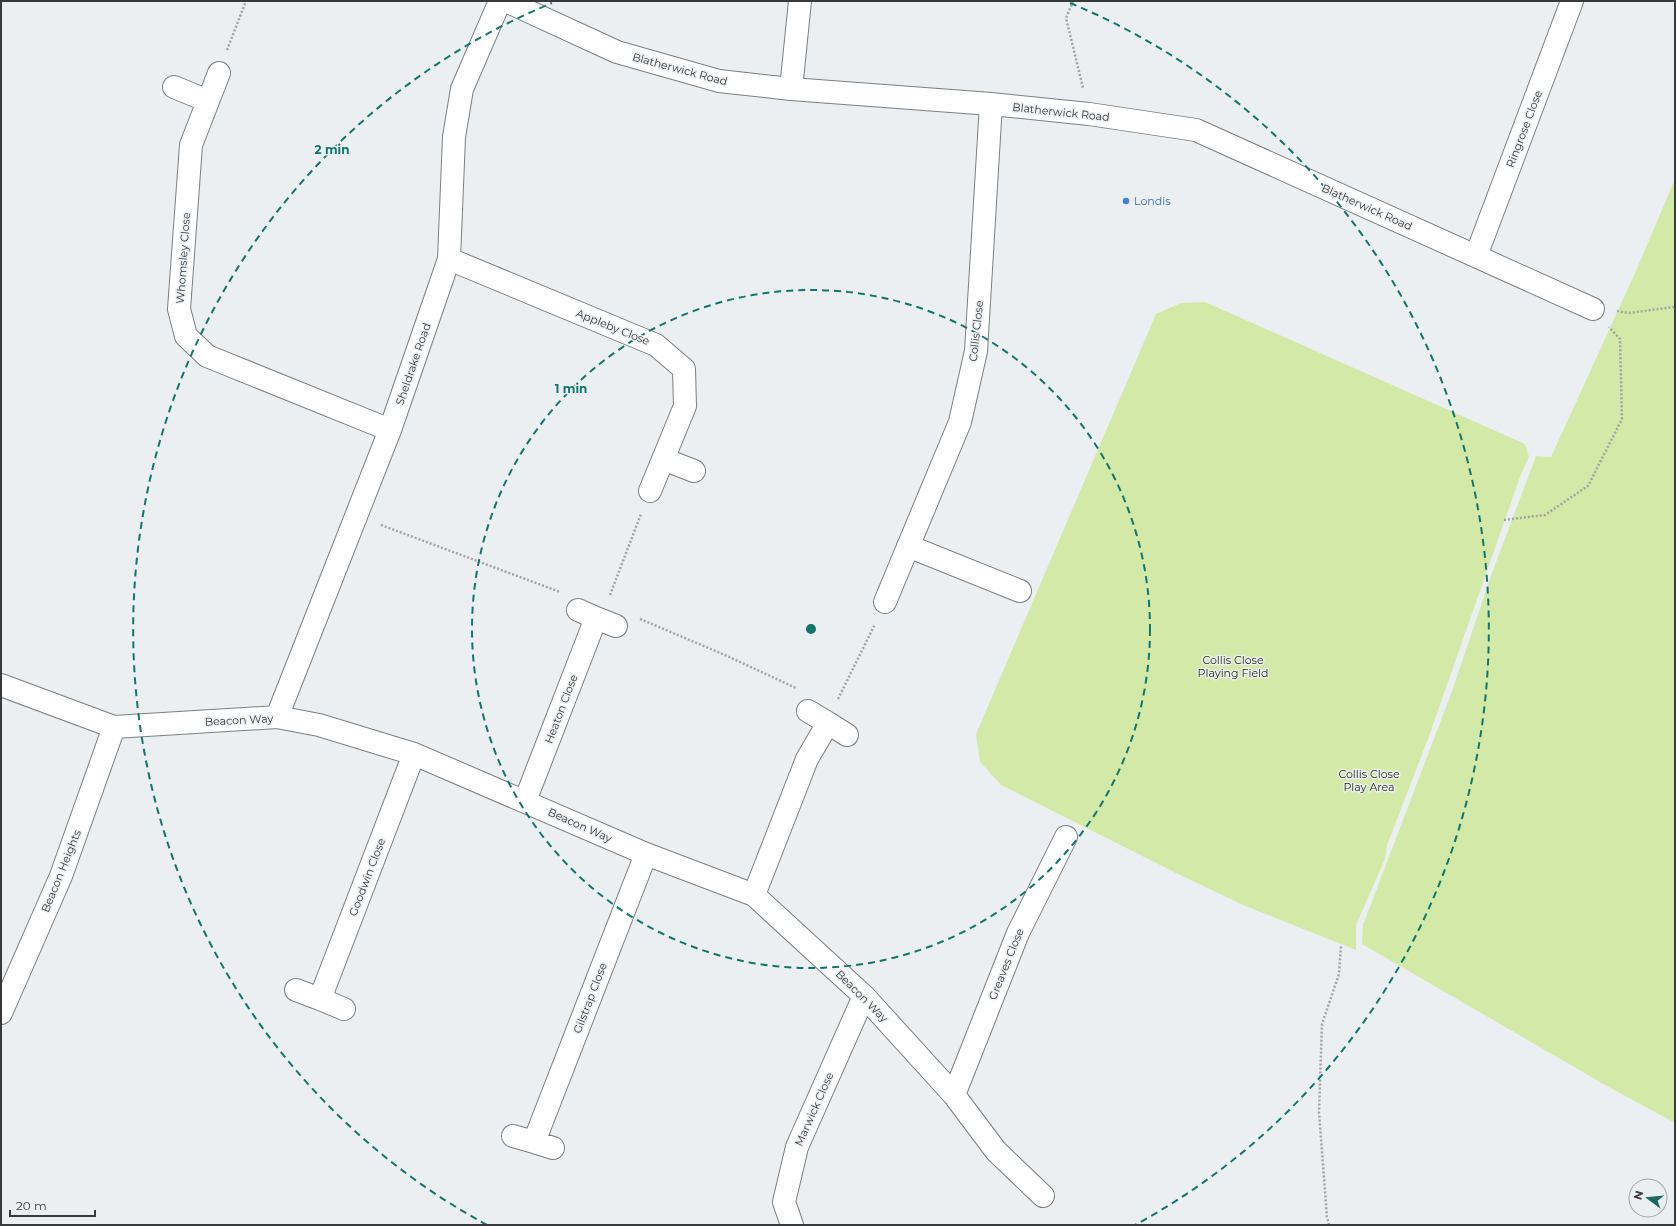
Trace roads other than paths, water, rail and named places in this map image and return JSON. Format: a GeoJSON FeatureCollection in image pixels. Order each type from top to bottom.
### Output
{"type":"FeatureCollection","features":[{"type":"Feature","properties":{"kind":"street","name":"Sheldrake Road"},"geometry":{"type":"LineString","coordinates":[[277,717],[390,430],[449,259],[454,137],[462,89],[500,1]]}},
{"type":"Feature","properties":{"kind":"street","name":"Blatherwick Road"},"geometry":{"type":"LineString","coordinates":[[506,1],[617,52],[719,81],[791,89],[991,104],[1090,114],[1196,130],[1593,309]]}},
{"type":"Feature","properties":{"kind":"street"},"geometry":{"type":"LineString","coordinates":[[791,89],[800,1]]}},
{"type":"Feature","properties":{"kind":"street","name":"Ringrose Close"},"geometry":{"type":"LineString","coordinates":[[1476,256],[1572,1]]}},
{"type":"Feature","properties":{"kind":"street","name":"Whomsley Close"},"geometry":{"type":"LineString","coordinates":[[219,73],[191,145],[179,309],[186,336],[207,356],[390,430]]}},
{"type":"Feature","properties":{"kind":"street"},"geometry":{"type":"LineString","coordinates":[[174,87],[208,101]]}},
{"type":"Feature","properties":{"kind":"street","name":"Collis Close"},"geometry":{"type":"LineString","coordinates":[[885,602],[960,422],[976,351],[991,104]]}},
{"type":"Feature","properties":{"kind":"street","name":"Appleby Close"},"geometry":{"type":"LineString","coordinates":[[449,259],[656,345],[684,369],[685,406],[650,491]]}},
{"type":"Feature","properties":{"kind":"street"},"geometry":{"type":"LineString","coordinates":[[664,458],[694,471]]}},
{"type":"Feature","properties":{"kind":"street"},"geometry":{"type":"LineString","coordinates":[[908,546],[1020,591]]}},
{"type":"Feature","properties":{"kind":"street","name":"Heaton Close"},"geometry":{"type":"LineString","coordinates":[[525,801],[587,614],[625,621]]}},
{"type":"Feature","properties":{"kind":"street","name":"Beacon Way"},"geometry":{"type":"LineString","coordinates":[[1,685],[114,727],[277,717],[319,725],[414,754],[646,854],[754,895],[864,996],[954,1095],[996,1151],[1043,1196]]}},
{"type":"Feature","properties":{"kind":"street"},"geometry":{"type":"LineString","coordinates":[[808,711],[847,735]]}},
{"type":"Feature","properties":{"kind":"street"},"geometry":{"type":"LineString","coordinates":[[754,895],[807,759],[828,723]]}},
{"type":"Feature","properties":{"kind":"street","name":"Beacon Heights"},"geometry":{"type":"LineString","coordinates":[[1,1013],[60,876],[114,727]]}},
{"type":"Feature","properties":{"kind":"street","name":"Goodwin Close"},"geometry":{"type":"LineString","coordinates":[[320,999],[414,754]]}},
{"type":"Feature","properties":{"kind":"street","name":"Greaves Close"},"geometry":{"type":"LineString","coordinates":[[954,1095],[1018,933],[1066,837]]}},
{"type":"Feature","properties":{"kind":"street","name":"Gilstrap Close"},"geometry":{"type":"LineString","coordinates":[[533,1142],[646,854]]}},
{"type":"Feature","properties":{"kind":"street"},"geometry":{"type":"LineString","coordinates":[[296,990],[344,1009]]}},
{"type":"Feature","properties":{"kind":"street","name":"Marwick Close"},"geometry":{"type":"LineString","coordinates":[[792,1225],[784,1202],[797,1147],[864,996]]}},
{"type":"Feature","properties":{"kind":"place","name":"Londis"},"geometry":{"type":"Point","coordinates":[1126,201]}},
{"type":"Feature","properties":{"kind":"park label","name":"Collis Close Playing Field"},"geometry":{"type":"Point","coordinates":[1233,666]}},
{"type":"Feature","properties":{"kind":"park label","name":"Collis Close Play Area"},"geometry":{"type":"Point","coordinates":[1369,780]}}]}
